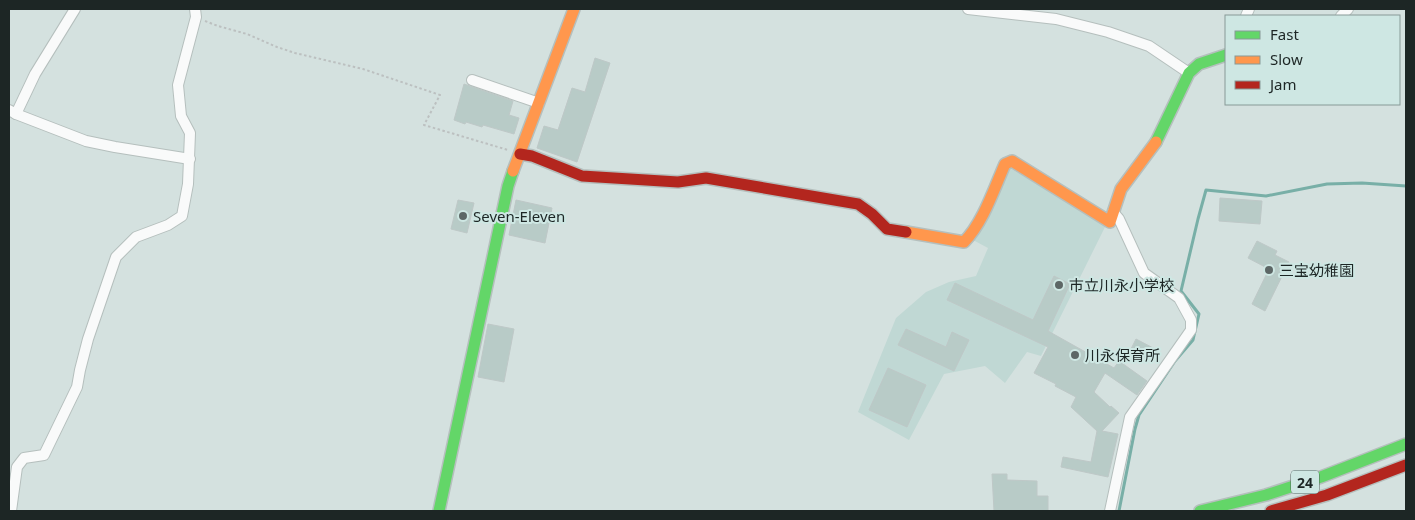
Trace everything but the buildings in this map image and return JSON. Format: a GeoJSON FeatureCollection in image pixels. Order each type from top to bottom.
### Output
{"type":"FeatureCollection","features":[{"type":"Feature","properties":{"kind":"main road"},"geometry":{"type":"LineString","coordinates":[[439,511],[508,186],[574,9]]}},
{"type":"Feature","properties":{"kind":"main road"},"geometry":{"type":"LineString","coordinates":[[520,154],[532,156],[582,176],[678,182],[706,178],[858,204],[872,214],[888,230],[964,242],[969,239],[984,211],[1005,164],[1012,161],[1110,222],[1121,189],[1157,141],[1189,73],[1199,64],[1225,55]]}},
{"type":"Feature","properties":{"kind":"main road","name":"24"},"geometry":{"type":"LineString","coordinates":[[1200,511],[1266,495],[1321,477],[1406,444]]}},
{"type":"Feature","properties":{"kind":"main road","name":"24"},"geometry":{"type":"LineString","coordinates":[[1271,511],[1327,495],[1406,466]]}},
{"type":"Feature","properties":{"kind":"street"},"geometry":{"type":"LineString","coordinates":[[75,9],[12,112],[86,141],[190,159]]}},
{"type":"Feature","properties":{"kind":"street"},"geometry":{"type":"LineString","coordinates":[[968,9],[1056,19],[1108,32],[1149,46],[1189,73]]}},
{"type":"Feature","properties":{"kind":"street"},"geometry":{"type":"LineString","coordinates":[[11,511],[17,467],[24,458],[44,455],[77,387],[88,339],[116,257],[136,237],[168,225],[182,216],[188,184],[190,134],[181,116],[178,85],[195,13]]}},
{"type":"Feature","properties":{"kind":"street"},"geometry":{"type":"LineString","coordinates":[[472,80],[539,103]]}},
{"type":"Feature","properties":{"kind":"street"},"geometry":{"type":"LineString","coordinates":[[1110,511],[1130,417],[1192,330],[1192,320],[1179,298],[1144,272],[1119,220],[1112,212]]}},
{"type":"Feature","properties":{"kind":"path"},"geometry":{"type":"LineString","coordinates":[[195,13],[218,26],[247,34],[286,50],[363,69],[440,96],[424,125],[520,154]]}},
{"type":"Feature","properties":{"kind":"shaded area"},"geometry":{"type":"Polygon","coordinates":[[[1008,167],[1106,225],[1041,356],[1027,352],[1005,383],[985,366],[944,374],[909,440],[858,412],[896,318],[926,292],[949,282],[976,276],[988,248],[973,240],[1008,167]]]}},
{"type":"Feature","properties":{"kind":"waterway"},"geometry":{"type":"LineString","coordinates":[[1119,511],[1139,415],[1175,361],[1193,340],[1199,314],[1181,291],[1206,190],[1266,196],[1327,184],[1362,183],[1406,186]]}},
{"type":"Feature","properties":{"kind":"traffic: fast"},"geometry":{"type":"LineString","coordinates":[[1156,142],[1189,73],[1199,64],[1225,55]]}},
{"type":"Feature","properties":{"kind":"traffic: fast"},"geometry":{"type":"LineString","coordinates":[[439,511],[508,186],[513,171]]}},
{"type":"Feature","properties":{"kind":"traffic: fast"},"geometry":{"type":"LineString","coordinates":[[1200,511],[1266,495],[1321,477],[1406,444]]}},
{"type":"Feature","properties":{"kind":"traffic: slow"},"geometry":{"type":"LineString","coordinates":[[513,171],[574,9]]}},
{"type":"Feature","properties":{"kind":"traffic: slow"},"geometry":{"type":"LineString","coordinates":[[906,232],[964,242],[982,216],[1005,164],[1012,161],[1110,222],[1121,189],[1156,142]]}},
{"type":"Feature","properties":{"kind":"traffic: jam"},"geometry":{"type":"LineString","coordinates":[[520,154],[532,156],[582,176],[678,182],[706,178],[858,204],[872,214],[887,229],[906,232]]}},
{"type":"Feature","properties":{"kind":"traffic: jam"},"geometry":{"type":"LineString","coordinates":[[1271,511],[1327,495],[1406,465]]}},
{"type":"Feature","properties":{"kind":"place","name":"Seven-Eleven"},"geometry":{"type":"Point","coordinates":[463,216]}},
{"type":"Feature","properties":{"kind":"place","name":"三宝幼稚園"},"geometry":{"type":"Point","coordinates":[1269,270]}},
{"type":"Feature","properties":{"kind":"place","name":"市立川永小学校"},"geometry":{"type":"Point","coordinates":[1059,285]}},
{"type":"Feature","properties":{"kind":"place","name":"川永保育所"},"geometry":{"type":"Point","coordinates":[1075,355]}}]}
